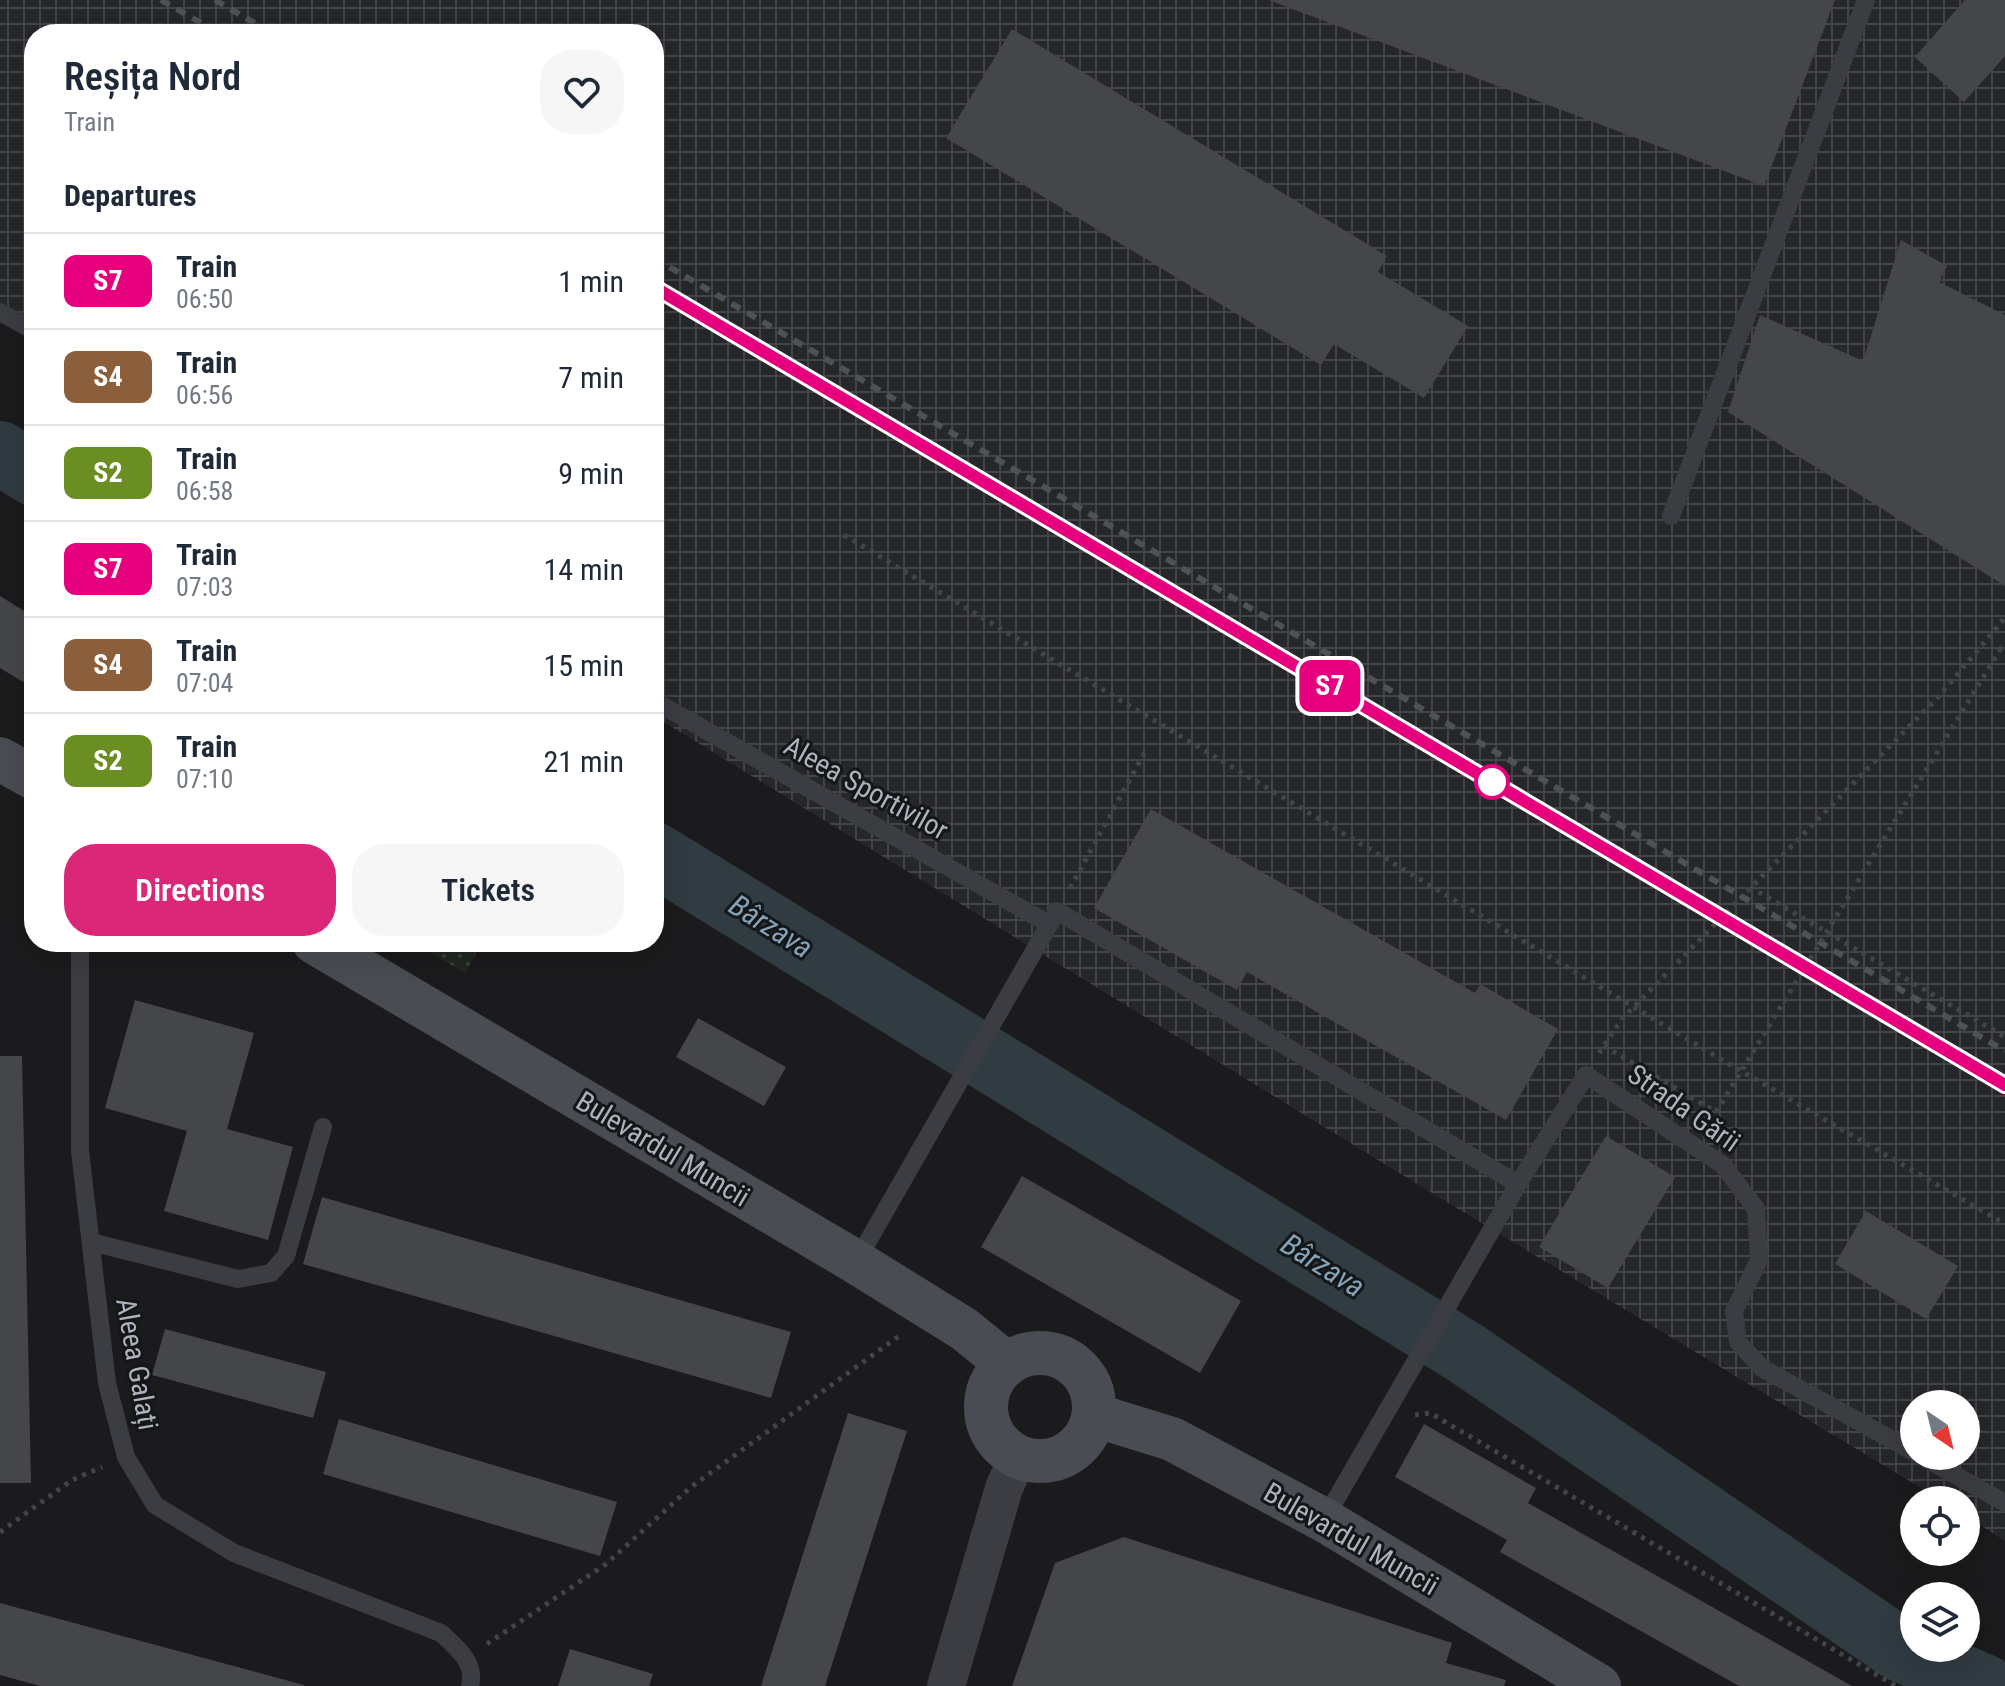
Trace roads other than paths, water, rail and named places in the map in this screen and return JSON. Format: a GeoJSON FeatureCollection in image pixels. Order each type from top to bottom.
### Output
{"type":"FeatureCollection","features":[{"type":"Feature","properties":{"kind":"street"},"geometry":{"type":"LineString","coordinates":[[0,759],[24,772]]}},
{"type":"Feature","properties":{"kind":"street","name":"Bulevardul Muncii"},"geometry":{"type":"LineString","coordinates":[[331,952],[856,1262],[964,1329],[1007,1364]]}},
{"type":"Feature","properties":{"kind":"street"},"geometry":{"type":"LineString","coordinates":[[1047,1353],[1067,1360],[1083,1374],[1093,1393],[1094,1415],[1088,1434],[1075,1449],[1057,1459],[1037,1462],[1018,1457],[1002,1447],[991,1432],[985,1414],[986,1395],[994,1378],[1007,1364],[1026,1354],[1047,1353]]}},
{"type":"Feature","properties":{"kind":"street","name":"Bulevardul Muncii"},"geometry":{"type":"LineString","coordinates":[[1094,1415],[1172,1439],[1324,1520],[1599,1686]]}},
{"type":"Feature","properties":{"kind":"street"},"geometry":{"type":"LineString","coordinates":[[946,1686],[1004,1488],[1018,1457]]}},
{"type":"Feature","properties":{"kind":"lane"},"geometry":{"type":"LineString","coordinates":[[1671,516],[1866,0]]}},
{"type":"Feature","properties":{"kind":"lane"},"geometry":{"type":"LineString","coordinates":[[0,312],[24,325]]}},
{"type":"Feature","properties":{"kind":"lane","name":"Aleea Sportivilor"},"geometry":{"type":"LineString","coordinates":[[664,706],[1053,918]]}},
{"type":"Feature","properties":{"kind":"lane"},"geometry":{"type":"LineString","coordinates":[[856,1262],[1053,918],[1518,1184]]}},
{"type":"Feature","properties":{"kind":"lane","name":"Aleea Galați"},"geometry":{"type":"LineString","coordinates":[[80,952],[80,1151],[107,1383],[126,1457],[155,1505],[234,1553],[441,1633],[467,1657],[472,1680],[470,1686]]}},
{"type":"Feature","properties":{"kind":"lane","name":"Strada Gării"},"geometry":{"type":"LineString","coordinates":[[1324,1520],[1518,1184],[1586,1075],[1723,1165],[1756,1209],[1759,1260],[1734,1311],[1738,1342],[1762,1368],[1900,1444]]}},
{"type":"Feature","properties":{"kind":"lane"},"geometry":{"type":"LineString","coordinates":[[91,1242],[238,1279],[271,1273],[286,1256],[323,1127]]}},
{"type":"Feature","properties":{"kind":"lane"},"geometry":{"type":"LineString","coordinates":[[1946,1470],[2005,1503]]}},
{"type":"Feature","properties":{"kind":"waterway","name":"Bârzava"},"geometry":{"type":"LineString","coordinates":[[0,453],[24,468]]}},
{"type":"Feature","properties":{"kind":"waterway","name":"Bârzava"},"geometry":{"type":"LineString","coordinates":[[664,860],[1464,1352],[1901,1650],[1984,1686]]}},
{"type":"Feature","properties":{"kind":"railway"},"geometry":{"type":"LineString","coordinates":[[161,0],[203,24]]}},
{"type":"Feature","properties":{"kind":"railway"},"geometry":{"type":"LineString","coordinates":[[215,0],[256,24]]}},
{"type":"Feature","properties":{"kind":"railway"},"geometry":{"type":"LineString","coordinates":[[664,264],[2005,1051]]}},
{"type":"Feature","properties":{"kind":"railway"},"geometry":{"type":"LineString","coordinates":[[664,293],[2005,1085]]}},
{"type":"Feature","properties":{"kind":"train","name":"S7"},"geometry":{"type":"LineString","coordinates":[[664,293],[2005,1085]]}}]}
